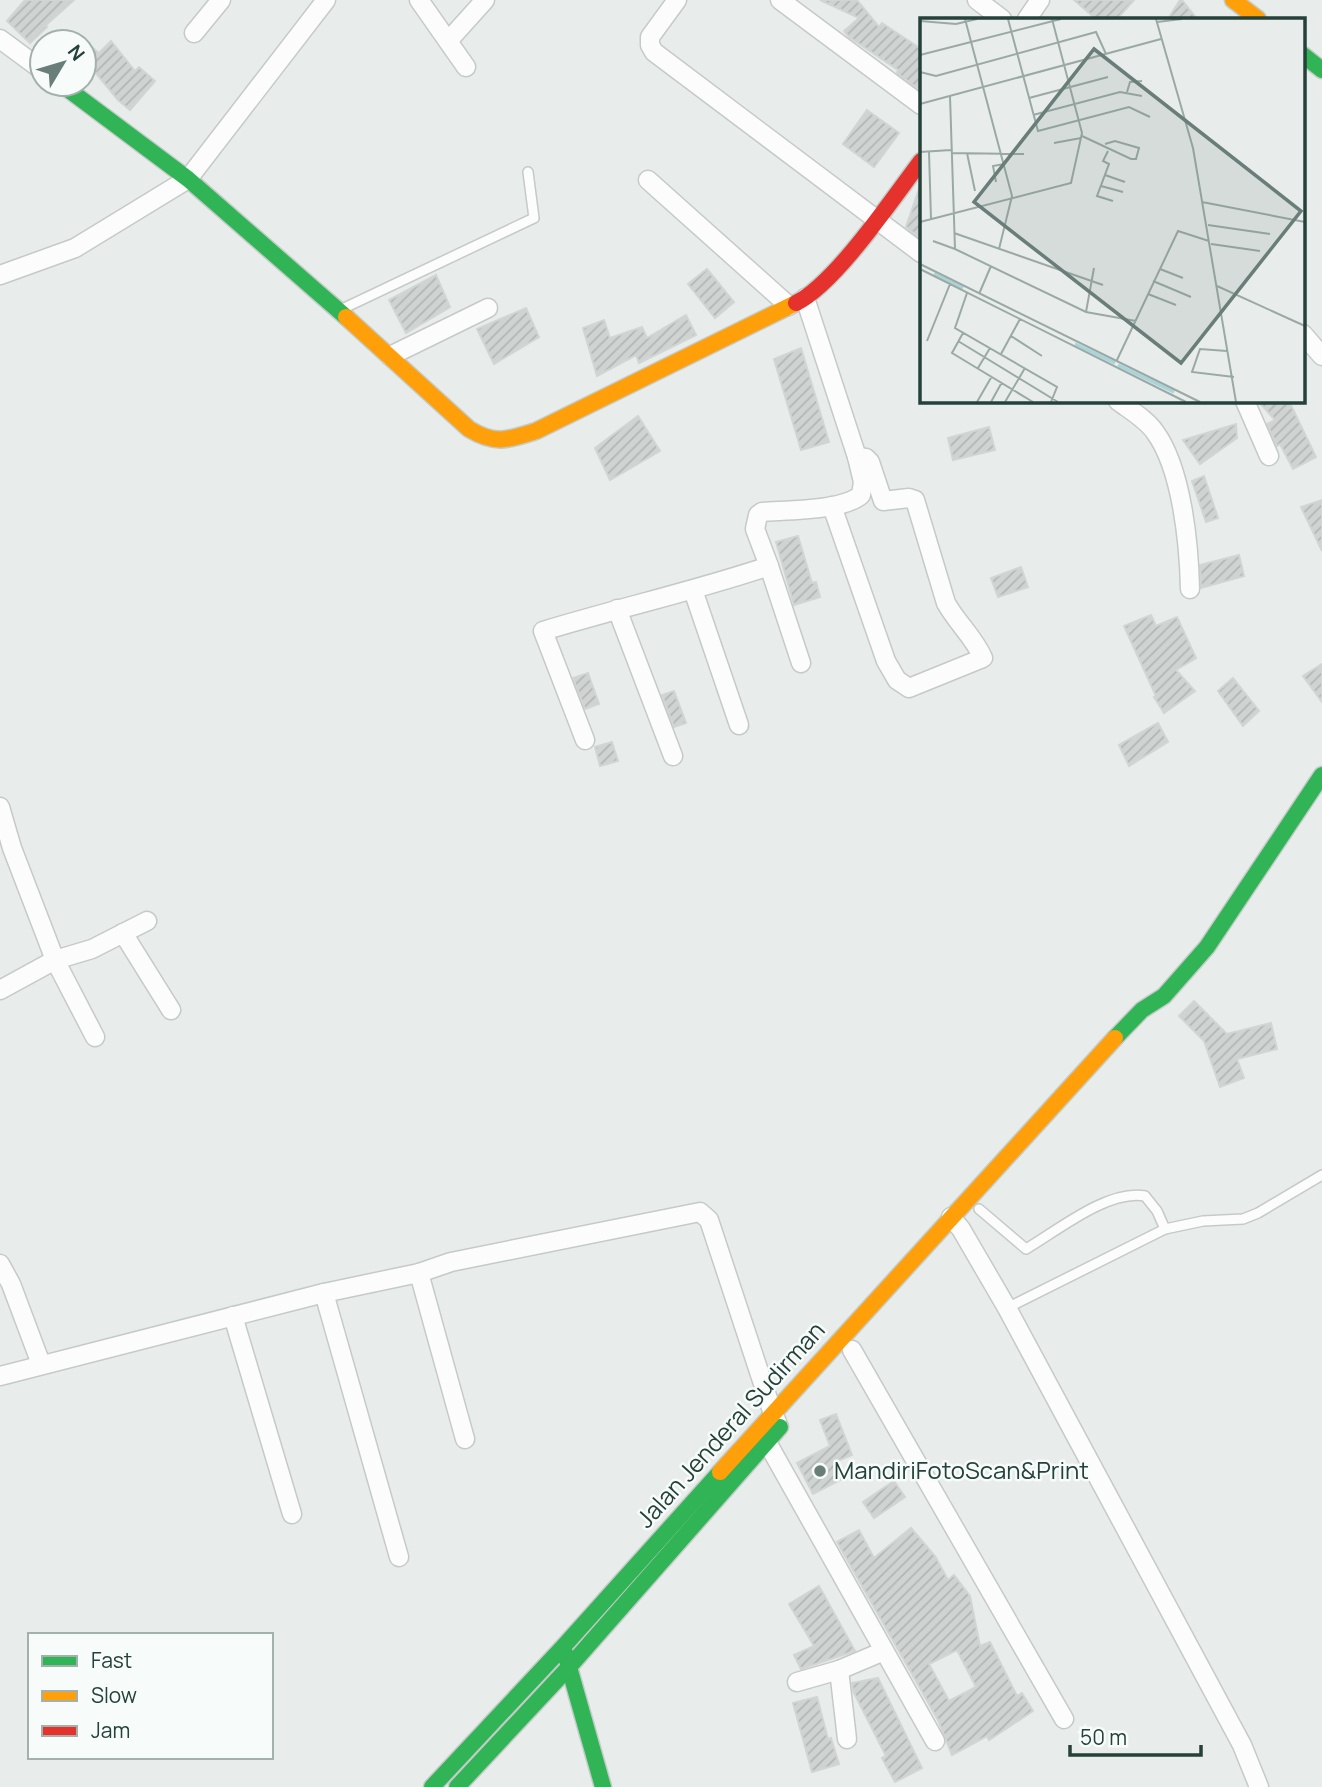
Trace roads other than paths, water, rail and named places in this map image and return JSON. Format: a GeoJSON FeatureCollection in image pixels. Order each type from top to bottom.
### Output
{"type":"FeatureCollection","features":[{"type":"Feature","properties":{"kind":"main road"},"geometry":{"type":"LineString","coordinates":[[1233,0],[1257,18]]}},
{"type":"Feature","properties":{"kind":"main road"},"geometry":{"type":"LineString","coordinates":[[1304,56],[1322,70]]}},
{"type":"Feature","properties":{"kind":"main road"},"geometry":{"type":"LineString","coordinates":[[80,98],[188,179],[339,310],[469,429],[484,439],[505,441],[536,431],[797,302],[818,286],[877,219],[920,162]]}},
{"type":"Feature","properties":{"kind":"main road"},"geometry":{"type":"LineString","coordinates":[[457,1787],[570,1666],[768,1444],[776,1420],[852,1350],[956,1223],[979,1209],[1153,1017],[1164,996],[1207,947],[1322,775]]}},
{"type":"Feature","properties":{"kind":"main road","name":"Jalan Jenderal Sudirman"},"geometry":{"type":"LineString","coordinates":[[432,1787],[776,1420],[956,1223],[1063,1094],[1142,1010],[1164,996]]}},
{"type":"Feature","properties":{"kind":"main road"},"geometry":{"type":"LineString","coordinates":[[563,1647],[603,1787]]}},
{"type":"Feature","properties":{"kind":"street"},"geometry":{"type":"LineString","coordinates":[[194,33],[221,0]]}},
{"type":"Feature","properties":{"kind":"street"},"geometry":{"type":"LineString","coordinates":[[0,275],[75,248],[188,179],[326,0]]}},
{"type":"Feature","properties":{"kind":"street"},"geometry":{"type":"LineString","coordinates":[[419,0],[466,67]]}},
{"type":"Feature","properties":{"kind":"street"},"geometry":{"type":"LineString","coordinates":[[449,40],[485,0]]}},
{"type":"Feature","properties":{"kind":"street"},"geometry":{"type":"LineString","coordinates":[[677,0],[650,37],[654,52],[920,252]]}},
{"type":"Feature","properties":{"kind":"street"},"geometry":{"type":"LineString","coordinates":[[780,0],[920,103]]}},
{"type":"Feature","properties":{"kind":"street"},"geometry":{"type":"LineString","coordinates":[[977,0],[1001,18]]}},
{"type":"Feature","properties":{"kind":"street"},"geometry":{"type":"LineString","coordinates":[[1028,18],[1040,0]]}},
{"type":"Feature","properties":{"kind":"street"},"geometry":{"type":"LineString","coordinates":[[0,38],[28,59]]}},
{"type":"Feature","properties":{"kind":"street"},"geometry":{"type":"LineString","coordinates":[[648,180],[797,302],[857,457],[863,482],[861,495],[851,501],[832,506],[762,512],[758,515],[755,529],[801,663]]}},
{"type":"Feature","properties":{"kind":"street"},"geometry":{"type":"LineString","coordinates":[[390,356],[488,307]]}},
{"type":"Feature","properties":{"kind":"street"},"geometry":{"type":"LineString","coordinates":[[1304,335],[1322,356]]}},
{"type":"Feature","properties":{"kind":"street"},"geometry":{"type":"LineString","coordinates":[[1119,402],[1155,431],[1167,455],[1178,490],[1189,548],[1190,589]]}},
{"type":"Feature","properties":{"kind":"street"},"geometry":{"type":"LineString","coordinates":[[1245,402],[1269,456]]}},
{"type":"Feature","properties":{"kind":"street"},"geometry":{"type":"LineString","coordinates":[[832,506],[886,661],[897,680],[909,688],[983,658],[977,643],[946,603],[915,500],[909,498],[883,501],[870,462],[866,458],[857,457]]}},
{"type":"Feature","properties":{"kind":"street"},"geometry":{"type":"LineString","coordinates":[[585,740],[543,631],[769,566]]}},
{"type":"Feature","properties":{"kind":"street"},"geometry":{"type":"LineString","coordinates":[[693,590],[739,725]]}},
{"type":"Feature","properties":{"kind":"street"},"geometry":{"type":"LineString","coordinates":[[617,609],[673,756]]}},
{"type":"Feature","properties":{"kind":"street"},"geometry":{"type":"LineString","coordinates":[[0,807],[6,850],[55,960],[95,1037]]}},
{"type":"Feature","properties":{"kind":"street"},"geometry":{"type":"LineString","coordinates":[[0,990],[55,960],[92,949],[146,921]]}},
{"type":"Feature","properties":{"kind":"street"},"geometry":{"type":"LineString","coordinates":[[123,933],[171,1010]]}},
{"type":"Feature","properties":{"kind":"street"},"geometry":{"type":"LineString","coordinates":[[0,1376],[324,1293],[419,1273],[452,1262],[704,1213],[709,1220],[776,1420]]}},
{"type":"Feature","properties":{"kind":"street"},"geometry":{"type":"LineString","coordinates":[[956,1223],[1007,1308],[1242,1745],[1259,1787]]}},
{"type":"Feature","properties":{"kind":"street"},"geometry":{"type":"LineString","coordinates":[[0,1264],[11,1284],[41,1364]]}},
{"type":"Feature","properties":{"kind":"street"},"geometry":{"type":"LineString","coordinates":[[419,1273],[465,1439]]}},
{"type":"Feature","properties":{"kind":"street"},"geometry":{"type":"LineString","coordinates":[[324,1293],[399,1557]]}},
{"type":"Feature","properties":{"kind":"street"},"geometry":{"type":"LineString","coordinates":[[233,1316],[292,1514]]}},
{"type":"Feature","properties":{"kind":"street"},"geometry":{"type":"LineString","coordinates":[[852,1350],[1064,1719]]}},
{"type":"Feature","properties":{"kind":"street"},"geometry":{"type":"LineString","coordinates":[[768,1444],[935,1741]]}},
{"type":"Feature","properties":{"kind":"street"},"geometry":{"type":"LineString","coordinates":[[797,1682],[839,1670],[884,1651]]}},
{"type":"Feature","properties":{"kind":"street"},"geometry":{"type":"LineString","coordinates":[[839,1670],[847,1738]]}},
{"type":"Feature","properties":{"kind":"lane"},"geometry":{"type":"LineString","coordinates":[[339,310],[534,218],[528,172]]}},
{"type":"Feature","properties":{"kind":"lane"},"geometry":{"type":"LineString","coordinates":[[1007,1308],[1165,1229],[1203,1221],[1243,1219],[1322,1175]]}},
{"type":"Feature","properties":{"kind":"lane"},"geometry":{"type":"LineString","coordinates":[[979,1209],[1026,1249],[1101,1204],[1134,1194],[1145,1196],[1157,1211],[1165,1229]]}},
{"type":"Feature","properties":{"kind":"place","name":"MandiriFotoScan&Print"},"geometry":{"type":"Point","coordinates":[820,1471]}}]}
